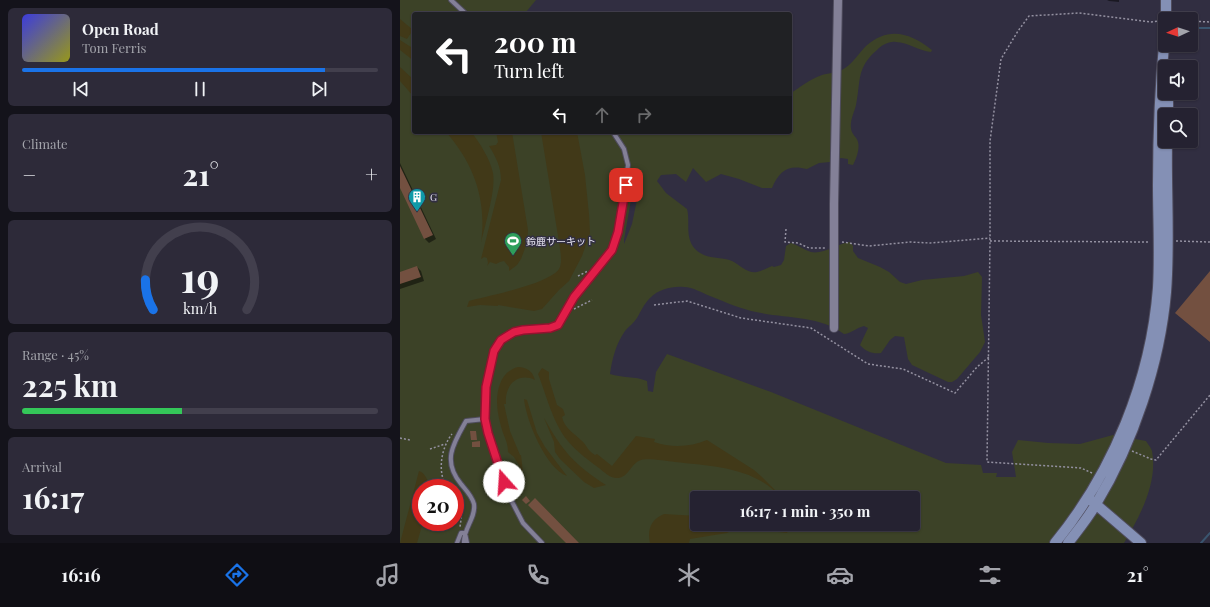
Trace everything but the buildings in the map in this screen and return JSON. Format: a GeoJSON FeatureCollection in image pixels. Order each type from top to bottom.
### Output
{"type":"FeatureCollection","features":[{"type":"Feature","properties":{"kind":"street"},"geometry":{"type":"LineString","coordinates":[[834,328],[834,204],[838,0]]}},
{"type":"Feature","properties":{"kind":"street"},"geometry":{"type":"LineString","coordinates":[[1166,0],[1166,12]]}},
{"type":"Feature","properties":{"kind":"street"},"geometry":{"type":"LineString","coordinates":[[1068,543],[1096,504],[1125,448],[1142,401],[1158,347],[1166,292],[1158,164],[1163,52]]}},
{"type":"Feature","properties":{"kind":"street"},"geometry":{"type":"LineString","coordinates":[[1055,543],[1072,522],[1099,477],[1126,423],[1143,370],[1154,317],[1163,242],[1167,148]]}},
{"type":"Feature","properties":{"kind":"street"},"geometry":{"type":"LineString","coordinates":[[1088,497],[1141,543]]}},
{"type":"Feature","properties":{"kind":"lane"},"geometry":{"type":"LineString","coordinates":[[451,0],[464,12]]}},
{"type":"Feature","properties":{"kind":"lane"},"geometry":{"type":"LineString","coordinates":[[542,543],[520,519],[512,504],[504,482],[485,419],[486,387],[494,351],[498,343],[519,330],[550,328],[558,325],[574,297],[612,250],[618,232],[628,165],[624,149],[614,134]]}},
{"type":"Feature","properties":{"kind":"lane"},"geometry":{"type":"LineString","coordinates":[[465,543],[464,533],[473,513],[474,503],[470,495],[453,474],[451,456],[456,439],[466,422],[485,419]]}},
{"type":"Feature","properties":{"kind":"lane"},"geometry":{"type":"LineString","coordinates":[[504,482],[516,478]]}},
{"type":"Feature","properties":{"kind":"lane"},"geometry":{"type":"LineString","coordinates":[[458,543],[459,536],[464,533]]}},
{"type":"Feature","properties":{"kind":"path"},"geometry":{"type":"LineString","coordinates":[[1099,477],[1081,468],[988,462],[990,141],[1001,59],[1029,16],[1073,13],[1151,22],[1158,21]]}},
{"type":"Feature","properties":{"kind":"path"},"geometry":{"type":"LineString","coordinates":[[1198,21],[1210,22]]}},
{"type":"Feature","properties":{"kind":"path"},"geometry":{"type":"LineString","coordinates":[[786,229],[785,242],[798,243],[809,248],[820,249],[834,248],[842,242],[869,246],[910,242],[990,238]]}},
{"type":"Feature","properties":{"kind":"path"},"geometry":{"type":"LineString","coordinates":[[990,241],[1210,242]]}},
{"type":"Feature","properties":{"kind":"path"},"geometry":{"type":"LineString","coordinates":[[575,309],[592,300]]}},
{"type":"Feature","properties":{"kind":"path"},"geometry":{"type":"LineString","coordinates":[[654,305],[687,301],[741,318],[811,328],[868,364],[904,369],[955,393],[977,367],[989,356]]}},
{"type":"Feature","properties":{"kind":"path"},"geometry":{"type":"LineString","coordinates":[[1125,448],[1150,459],[1156,460],[1210,395]]}},
{"type":"Feature","properties":{"kind":"path"},"geometry":{"type":"LineString","coordinates":[[400,438],[410,440]]}},
{"type":"Feature","properties":{"kind":"path"},"geometry":{"type":"LineString","coordinates":[[430,448],[445,444]]}},
{"type":"Feature","properties":{"kind":"green space","name":"鈴鹿サーキット"},"geometry":{"type":"Polygon","coordinates":[[[400,0],[536,0],[526,12],[412,12],[412,134],[792,134],[792,93],[805,83],[822,75],[842,70],[853,61],[866,46],[883,36],[899,34],[916,39],[924,44],[932,50],[931,52],[900,42],[893,42],[883,45],[870,57],[862,69],[856,105],[851,122],[851,130],[857,140],[858,145],[857,154],[853,165],[848,164],[848,159],[841,158],[830,162],[819,163],[807,169],[794,167],[789,168],[781,173],[772,188],[762,188],[721,174],[706,182],[693,168],[686,182],[676,174],[661,175],[657,181],[666,193],[687,209],[688,230],[692,245],[696,250],[707,256],[732,261],[750,272],[757,272],[772,266],[774,267],[781,265],[784,260],[786,246],[791,243],[811,252],[820,252],[850,242],[853,246],[853,251],[858,258],[880,267],[889,272],[900,282],[906,284],[922,280],[964,276],[978,272],[982,277],[981,315],[985,342],[980,352],[957,379],[952,382],[948,382],[912,365],[908,359],[904,337],[895,336],[890,340],[881,353],[872,353],[860,345],[868,328],[864,326],[844,334],[824,324],[802,318],[750,311],[687,287],[662,290],[648,300],[636,320],[625,331],[619,341],[613,357],[610,374],[638,378],[647,381],[648,391],[653,392],[656,372],[667,354],[771,392],[946,463],[981,465],[983,473],[997,473],[996,477],[1016,477],[1012,452],[1018,440],[1080,444],[1113,435],[1146,441],[1152,451],[1152,475],[1146,499],[1136,522],[1124,543],[400,543],[400,0]],[[636,171],[624,244],[632,224],[640,185],[636,171]]]}},
{"type":"Feature","properties":{"kind":"sand"},"geometry":{"type":"Polygon","coordinates":[[[400,19],[412,29],[412,32],[407,39],[400,36],[400,19]]]}},
{"type":"Feature","properties":{"kind":"sand"},"geometry":{"type":"Polygon","coordinates":[[[400,40],[412,48],[412,59],[400,50],[400,40]]]}},
{"type":"Feature","properties":{"kind":"sand"},"geometry":{"type":"Polygon","coordinates":[[[400,67],[412,78],[412,95],[400,81],[400,67]]]}},
{"type":"Feature","properties":{"kind":"sand"},"geometry":{"type":"Polygon","coordinates":[[[448,134],[473,134],[484,151],[492,168],[494,180],[493,188],[481,243],[482,212],[480,197],[471,170],[456,144],[448,134]]]}},
{"type":"Feature","properties":{"kind":"sand"},"geometry":{"type":"Polygon","coordinates":[[[496,134],[512,134],[528,230],[527,243],[521,259],[517,265],[509,271],[509,267],[504,261],[496,264],[490,262],[487,266],[487,258],[484,257],[481,259],[501,180],[498,162],[489,146],[496,145],[498,142],[496,134]]]}},
{"type":"Feature","properties":{"kind":"sand"},"geometry":{"type":"Polygon","coordinates":[[[541,134],[577,134],[585,175],[590,233],[582,256],[569,281],[542,309],[534,311],[498,305],[467,307],[469,301],[503,293],[543,280],[559,269],[561,263],[541,134]]]}},
{"type":"Feature","properties":{"kind":"sand"},"geometry":{"type":"Polygon","coordinates":[[[518,367],[529,370],[535,380],[523,378],[513,382],[507,391],[506,404],[504,404],[510,431],[521,455],[523,472],[514,457],[508,452],[507,442],[503,433],[497,408],[498,390],[503,378],[512,369],[518,367]]]}},
{"type":"Feature","properties":{"kind":"sand"},"geometry":{"type":"Polygon","coordinates":[[[542,368],[549,372],[549,379],[557,405],[563,409],[565,415],[562,417],[565,425],[582,441],[590,452],[595,455],[597,454],[612,466],[636,436],[655,439],[654,442],[674,446],[694,444],[707,440],[754,470],[776,491],[759,480],[732,470],[658,460],[641,460],[622,477],[615,478],[610,476],[578,452],[562,433],[554,417],[538,374],[542,368]]]}},
{"type":"Feature","properties":{"kind":"sand"},"geometry":{"type":"Polygon","coordinates":[[[524,399],[527,400],[537,433],[545,447],[567,476],[559,472],[538,443],[529,419],[524,399]]]}},
{"type":"Feature","properties":{"kind":"sand"},"geometry":{"type":"Polygon","coordinates":[[[544,418],[557,440],[577,464],[606,485],[594,488],[584,482],[560,459],[555,452],[554,442],[544,418]]]}},
{"type":"Feature","properties":{"kind":"sand"},"geometry":{"type":"Polygon","coordinates":[[[419,471],[426,479],[417,479],[419,471]]]}},
{"type":"Feature","properties":{"kind":"sand"},"geometry":{"type":"Polygon","coordinates":[[[412,498],[412,531],[420,531],[417,543],[400,543],[412,498]]]}},
{"type":"Feature","properties":{"kind":"sand"},"geometry":{"type":"Polygon","coordinates":[[[664,514],[690,516],[690,531],[731,531],[690,539],[689,543],[650,543],[649,534],[651,526],[660,516],[664,514]]]}},
{"type":"Feature","properties":{"kind":"sand"},"geometry":{"type":"Polygon","coordinates":[[[771,531],[788,531],[787,533],[771,531]]]}},
{"type":"Feature","properties":{"kind":"waterway"},"geometry":{"type":"LineString","coordinates":[[1198,28],[1210,28]]}},
{"type":"Feature","properties":{"kind":"waterway"},"geometry":{"type":"LineString","coordinates":[[1201,543],[1210,533]]}},
{"type":"Feature","properties":{"kind":"place","name":"G"},"geometry":{"type":"Point","coordinates":[417,212]}},
{"type":"Feature","properties":{"kind":"place","name":"鈴鹿サーキット"},"geometry":{"type":"Point","coordinates":[513,256]}},
{"type":"Feature","properties":{"kind":"route"},"geometry":{"type":"LineString","coordinates":[[504,482],[485,419],[486,387],[496,346],[501,340],[519,330],[550,328],[558,325],[574,297],[612,250],[618,232],[626,185]]}}]}
